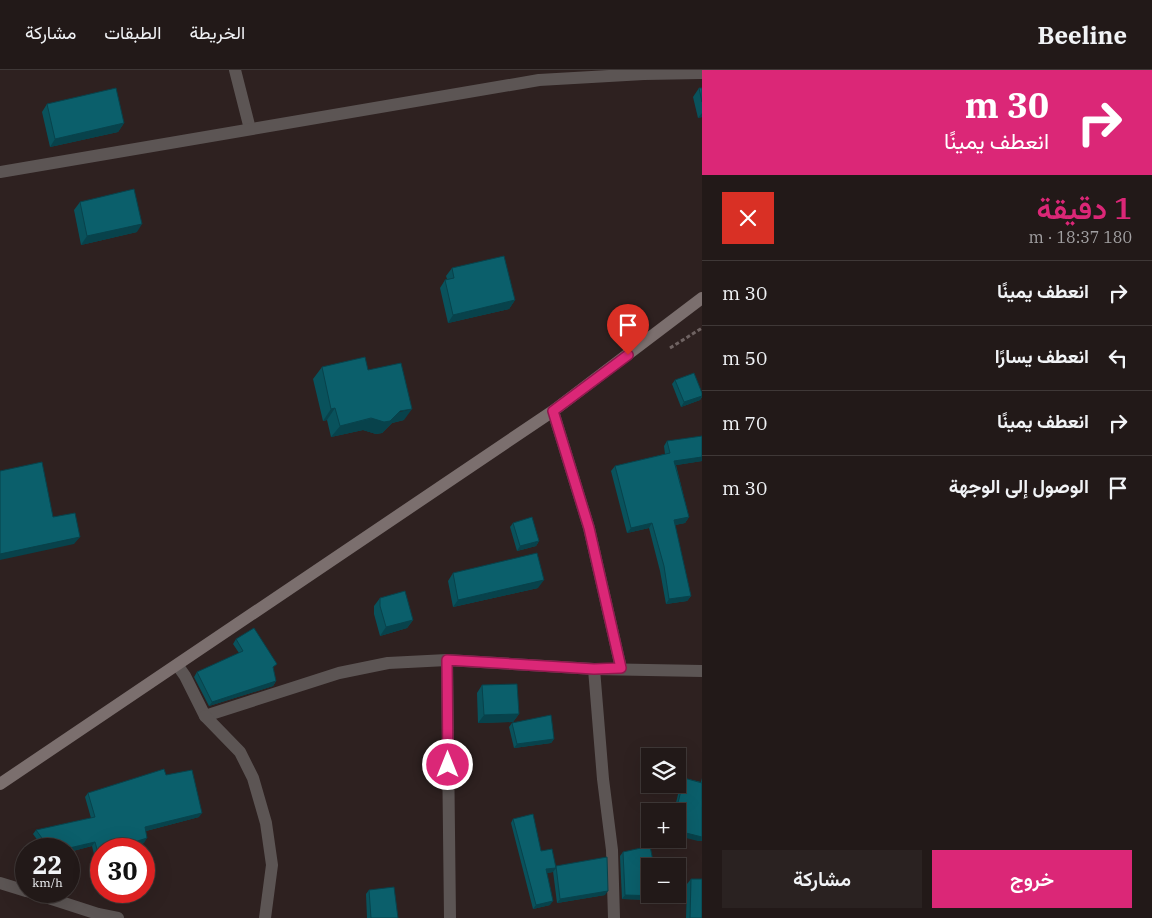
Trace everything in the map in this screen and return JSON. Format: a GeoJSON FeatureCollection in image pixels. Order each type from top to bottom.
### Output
{"type":"FeatureCollection","features":[{"type":"Feature","properties":{"kind":"street"},"geometry":{"type":"LineString","coordinates":[[235,70],[250,130]]}},
{"type":"Feature","properties":{"kind":"street"},"geometry":{"type":"LineString","coordinates":[[0,172],[539,80],[644,72],[702,73]]}},
{"type":"Feature","properties":{"kind":"street"},"geometry":{"type":"LineString","coordinates":[[0,784],[178,666],[553,411],[702,298]]}},
{"type":"Feature","properties":{"kind":"street"},"geometry":{"type":"LineString","coordinates":[[553,411],[589,528],[621,668]]}},
{"type":"Feature","properties":{"kind":"street"},"geometry":{"type":"LineString","coordinates":[[205,716],[339,673],[388,664],[447,660],[594,669],[702,671]]}},
{"type":"Feature","properties":{"kind":"street"},"geometry":{"type":"LineString","coordinates":[[447,660],[450,918]]}},
{"type":"Feature","properties":{"kind":"street"},"geometry":{"type":"LineString","coordinates":[[178,666],[205,716],[240,752],[253,778],[266,823],[272,865],[265,918]]}},
{"type":"Feature","properties":{"kind":"street"},"geometry":{"type":"LineString","coordinates":[[594,669],[603,779],[612,850],[614,918]]}},
{"type":"Feature","properties":{"kind":"street"},"geometry":{"type":"LineString","coordinates":[[0,883],[15,887]]}},
{"type":"Feature","properties":{"kind":"street"},"geometry":{"type":"LineString","coordinates":[[64,903],[98,914],[118,918]]}},
{"type":"Feature","properties":{"kind":"building"},"geometry":{"type":"Polygon","coordinates":[[[116,88],[124,123],[55,139],[47,104],[116,88]]]}},
{"type":"Feature","properties":{"kind":"building"},"geometry":{"type":"Polygon","coordinates":[[[699,88],[702,88],[702,102],[699,88]]]}},
{"type":"Feature","properties":{"kind":"building"},"geometry":{"type":"Polygon","coordinates":[[[134,189],[142,224],[87,236],[80,202],[134,189]]]}},
{"type":"Feature","properties":{"kind":"building"},"geometry":{"type":"Polygon","coordinates":[[[504,256],[515,300],[453,315],[445,280],[454,278],[452,268],[504,256]]]}},
{"type":"Feature","properties":{"kind":"building"},"geometry":{"type":"Polygon","coordinates":[[[365,357],[368,370],[401,363],[412,409],[400,411],[390,421],[384,422],[371,418],[340,426],[335,408],[331,409],[322,367],[365,357]]]}},
{"type":"Feature","properties":{"kind":"building"},"geometry":{"type":"Polygon","coordinates":[[[694,373],[702,396],[684,402],[675,380],[694,373]]]}},
{"type":"Feature","properties":{"kind":"building"},"geometry":{"type":"Polygon","coordinates":[[[702,436],[702,457],[674,461],[689,517],[674,520],[691,596],[669,599],[664,566],[652,523],[631,528],[615,466],[670,453],[667,441],[702,436]]]}},
{"type":"Feature","properties":{"kind":"building"},"geometry":{"type":"Polygon","coordinates":[[[42,462],[53,517],[75,513],[80,537],[0,554],[0,471],[42,462]]]}},
{"type":"Feature","properties":{"kind":"building"},"geometry":{"type":"Polygon","coordinates":[[[532,517],[539,541],[520,546],[513,523],[532,517]]]}},
{"type":"Feature","properties":{"kind":"building"},"geometry":{"type":"Polygon","coordinates":[[[537,553],[544,580],[458,600],[453,573],[537,553]]]}},
{"type":"Feature","properties":{"kind":"building"},"geometry":{"type":"Polygon","coordinates":[[[405,591],[413,620],[386,627],[380,606],[380,598],[405,591]]]}},
{"type":"Feature","properties":{"kind":"building"},"geometry":{"type":"Polygon","coordinates":[[[254,628],[277,664],[273,667],[276,681],[212,702],[197,672],[243,651],[236,639],[254,628]]]}},
{"type":"Feature","properties":{"kind":"building"},"geometry":{"type":"Polygon","coordinates":[[[517,684],[519,714],[484,715],[482,685],[517,684]]]}},
{"type":"Feature","properties":{"kind":"building"},"geometry":{"type":"Polygon","coordinates":[[[551,715],[554,739],[517,744],[512,723],[551,715]]]}},
{"type":"Feature","properties":{"kind":"building"},"geometry":{"type":"Polygon","coordinates":[[[164,769],[166,775],[192,770],[202,813],[145,827],[147,838],[90,838],[90,843],[80,846],[80,838],[42,838],[36,830],[95,817],[88,793],[164,769]]]}},
{"type":"Feature","properties":{"kind":"building"},"geometry":{"type":"Polygon","coordinates":[[[686,779],[702,783],[702,837],[686,833],[686,803],[678,803],[680,793],[686,793],[686,779]]]}},
{"type":"Feature","properties":{"kind":"building"},"geometry":{"type":"Polygon","coordinates":[[[533,814],[541,851],[552,849],[556,868],[546,869],[553,901],[536,905],[513,819],[533,814]]]}},
{"type":"Feature","properties":{"kind":"building"},"geometry":{"type":"Polygon","coordinates":[[[650,848],[652,858],[641,858],[641,895],[625,895],[623,852],[650,848]]]}},
{"type":"Feature","properties":{"kind":"building"},"geometry":{"type":"Polygon","coordinates":[[[607,857],[608,891],[560,899],[556,866],[607,857]]]}},
{"type":"Feature","properties":{"kind":"building"},"geometry":{"type":"Polygon","coordinates":[[[691,879],[702,879],[702,918],[690,918],[691,879]]]}},
{"type":"Feature","properties":{"kind":"building"},"geometry":{"type":"Polygon","coordinates":[[[394,887],[398,918],[371,918],[369,890],[394,887]]]}},
{"type":"Feature","properties":{"kind":"route"},"geometry":{"type":"LineString","coordinates":[[448,765],[447,660],[594,669],[621,668],[589,528],[553,411],[628,355]]}}]}
